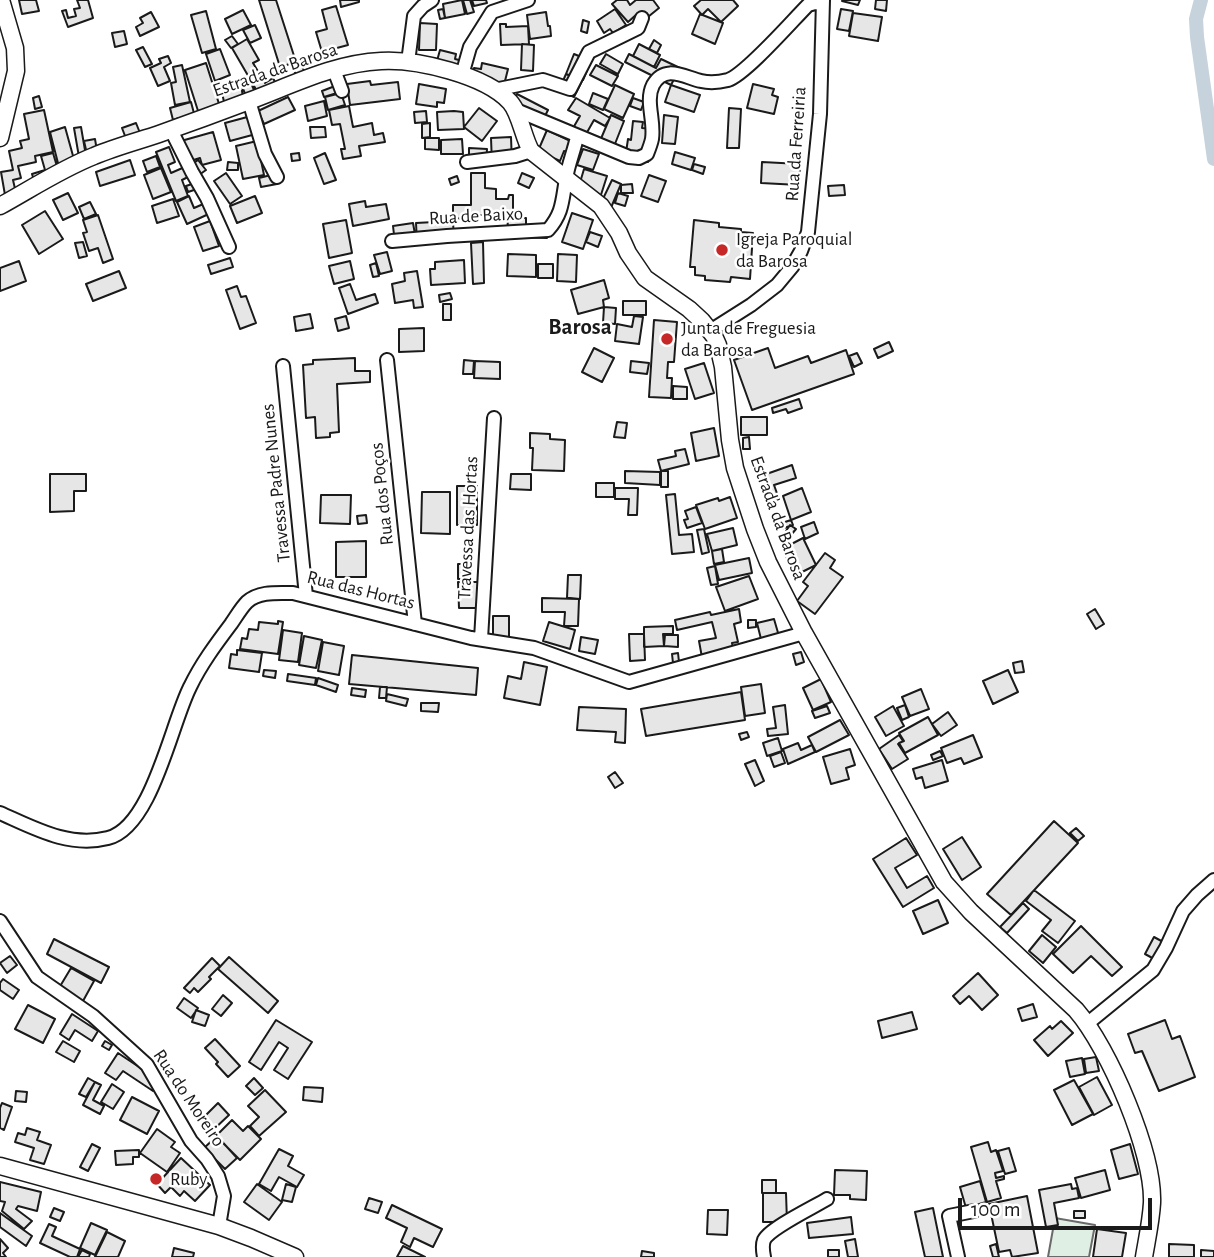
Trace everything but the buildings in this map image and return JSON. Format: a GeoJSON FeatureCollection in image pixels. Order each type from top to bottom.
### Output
{"type":"FeatureCollection","features":[{"type":"Feature","properties":{"kind":"street"},"geometry":{"type":"LineString","coordinates":[[0,138],[16,71],[15,48],[1,0]]}},
{"type":"Feature","properties":{"kind":"street"},"geometry":{"type":"LineString","coordinates":[[408,62],[414,16],[432,0]]}},
{"type":"Feature","properties":{"kind":"street"},"geometry":{"type":"LineString","coordinates":[[462,75],[470,47],[492,12],[528,0]]}},
{"type":"Feature","properties":{"kind":"street"},"geometry":{"type":"LineString","coordinates":[[516,110],[629,157],[639,158],[647,154],[652,140],[653,118],[649,99],[658,78],[670,72],[714,82],[731,79],[747,67],[807,5],[823,2]]}},
{"type":"Feature","properties":{"kind":"street","name":"Rua da Ferreiria"},"geometry":{"type":"LineString","coordinates":[[710,331],[777,285],[792,267],[808,232],[820,114],[823,2]]}},
{"type":"Feature","properties":{"kind":"street"},"geometry":{"type":"LineString","coordinates":[[494,90],[543,80],[570,89],[589,52],[638,28],[642,18]]}},
{"type":"Feature","properties":{"kind":"street","name":"Estrada da Barosa"},"geometry":{"type":"LineString","coordinates":[[0,206],[96,155],[334,70],[380,61],[408,62],[462,75],[494,90],[509,101],[516,110],[521,130],[531,151],[601,206],[645,278],[689,309],[710,331],[718,345],[735,467],[768,562],[804,633],[944,882],[971,912],[1076,1010],[1088,1023],[1105,1054],[1139,1133],[1144,1153],[1152,1203],[1144,1257]]}},
{"type":"Feature","properties":{"kind":"street"},"geometry":{"type":"LineString","coordinates":[[334,70],[342,91]]}},
{"type":"Feature","properties":{"kind":"street"},"geometry":{"type":"LineString","coordinates":[[249,101],[265,154],[277,177]]}},
{"type":"Feature","properties":{"kind":"street"},"geometry":{"type":"LineString","coordinates":[[171,130],[229,247]]}},
{"type":"Feature","properties":{"kind":"street"},"geometry":{"type":"LineString","coordinates":[[566,179],[577,136]]}},
{"type":"Feature","properties":{"kind":"street"},"geometry":{"type":"LineString","coordinates":[[467,162],[515,156],[531,151]]}},
{"type":"Feature","properties":{"kind":"street","name":"Rua de Baixo"},"geometry":{"type":"LineString","coordinates":[[392,241],[548,230],[561,209],[566,179]]}},
{"type":"Feature","properties":{"kind":"street","name":"Rua dos Poços"},"geometry":{"type":"LineString","coordinates":[[387,360],[415,624]]}},
{"type":"Feature","properties":{"kind":"street","name":"Travessa Padre Nunes"},"geometry":{"type":"LineString","coordinates":[[283,366],[306,596]]}},
{"type":"Feature","properties":{"kind":"street","name":"Travessa das Hortas"},"geometry":{"type":"LineString","coordinates":[[481,639],[494,418]]}},
{"type":"Feature","properties":{"kind":"street","name":"Rua das Hortas"},"geometry":{"type":"LineString","coordinates":[[0,813],[48,835],[76,840],[107,838],[121,833],[142,807],[158,774],[189,687],[205,659],[247,601],[264,593],[293,593],[415,624],[534,648],[629,682],[804,633]]}},
{"type":"Feature","properties":{"kind":"street"},"geometry":{"type":"LineString","coordinates":[[1088,1023],[1153,970],[1183,912],[1214,880]]}},
{"type":"Feature","properties":{"kind":"street","name":"Rua do Moreiro"},"geometry":{"type":"LineString","coordinates":[[0,922],[37,977],[93,1016],[148,1065],[179,1122],[218,1176],[224,1196],[219,1226]]}},
{"type":"Feature","properties":{"kind":"street"},"geometry":{"type":"LineString","coordinates":[[0,1166],[219,1226],[295,1257]]}},
{"type":"Feature","properties":{"kind":"street"},"geometry":{"type":"LineString","coordinates":[[764,1257],[764,1240],[772,1231],[827,1199]]}},
{"type":"Feature","properties":{"kind":"street"},"geometry":{"type":"LineString","coordinates":[[958,1257],[949,1216],[974,1211]]}},
{"type":"Feature","properties":{"kind":"green space"},"geometry":{"type":"Polygon","coordinates":[[[1055,1218],[1095,1225],[1089,1257],[1048,1257],[1055,1218]]]}},
{"type":"Feature","properties":{"kind":"waterway"},"geometry":{"type":"LineString","coordinates":[[1201,0],[1196,19],[1197,37],[1214,159]]}},
{"type":"Feature","properties":{"kind":"place","name":"Igreja Paroquial da Barosa"},"geometry":{"type":"Point","coordinates":[722,250]}},
{"type":"Feature","properties":{"kind":"place","name":"Junta de Freguesia da Barosa"},"geometry":{"type":"Point","coordinates":[667,339]}},
{"type":"Feature","properties":{"kind":"place","name":"Ruby"},"geometry":{"type":"Point","coordinates":[156,1179]}},
{"type":"Feature","properties":{"kind":"district","name":"Barosa"},"geometry":{"type":"Point","coordinates":[580,327]}}]}
